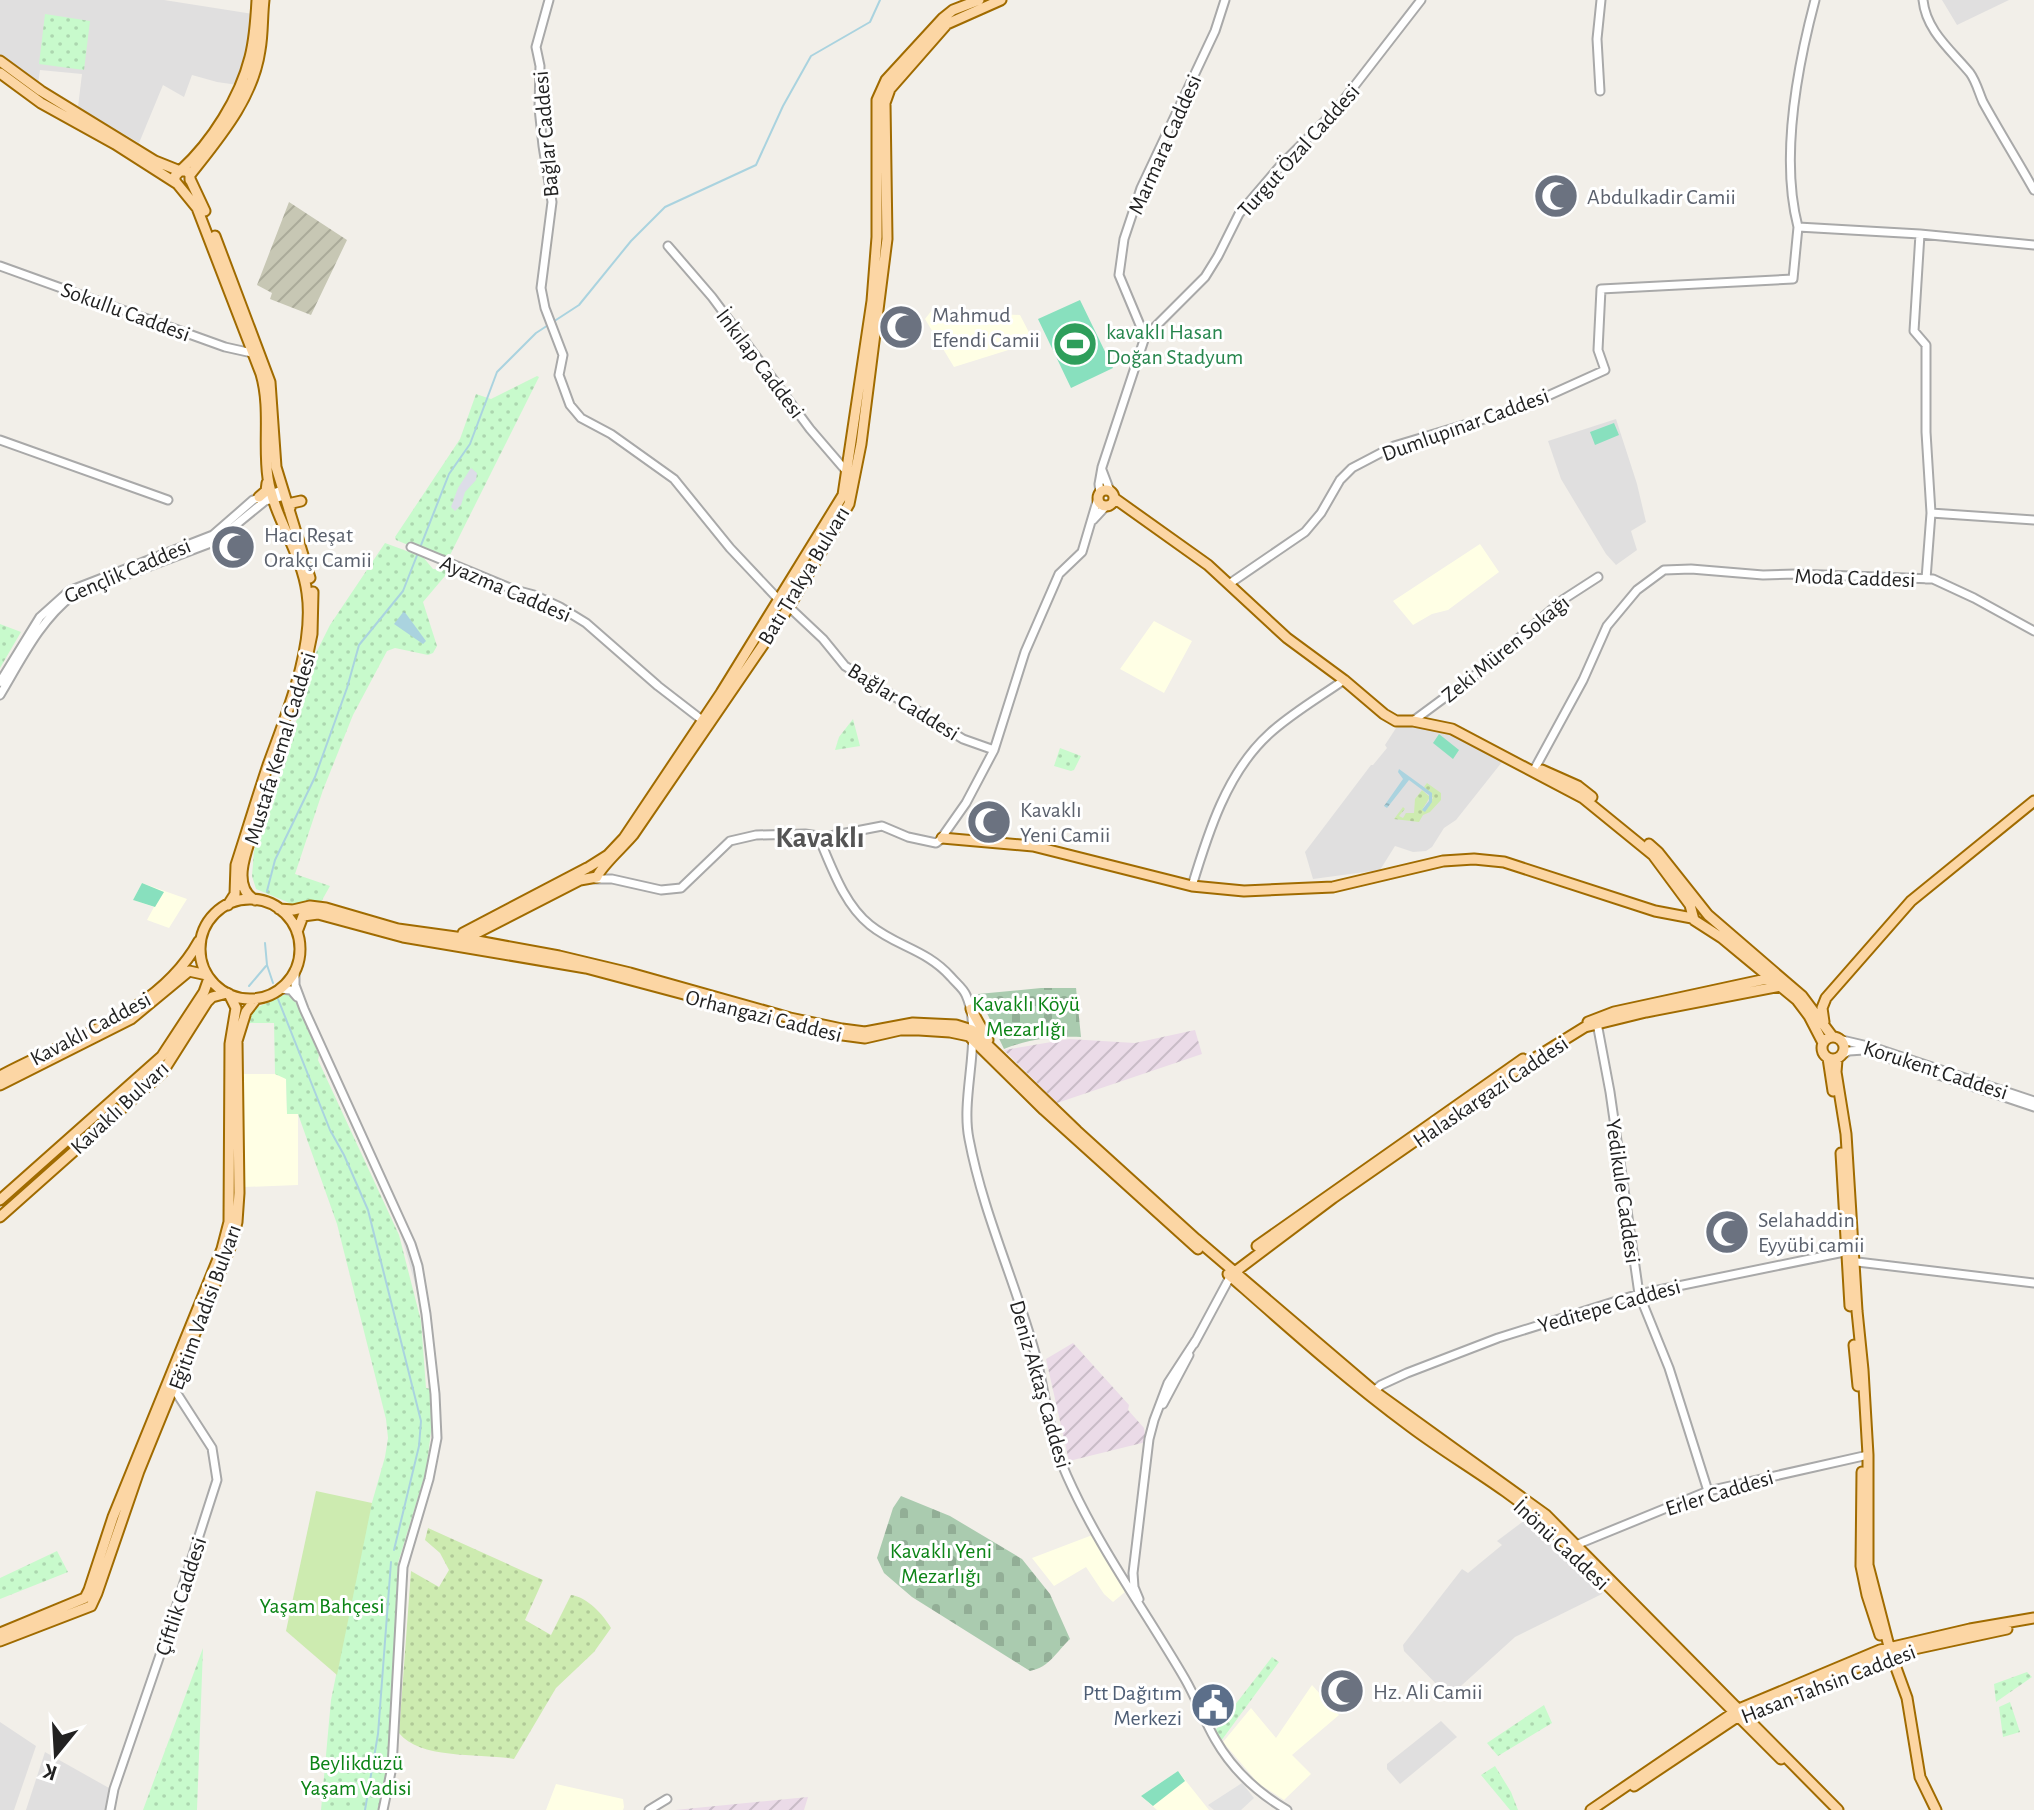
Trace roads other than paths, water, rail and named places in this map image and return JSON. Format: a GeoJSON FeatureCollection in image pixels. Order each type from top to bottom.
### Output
{"type":"FeatureCollection","features":[{"type":"Feature","properties":{"kind":"main road"},"geometry":{"type":"LineString","coordinates":[[185,174],[242,83],[253,42],[257,0]]}},
{"type":"Feature","properties":{"kind":"main road"},"geometry":{"type":"LineString","coordinates":[[178,184],[175,176],[185,174],[229,124],[247,92],[260,51],[264,0]]}},
{"type":"Feature","properties":{"kind":"main road","name":"Batı Trakya Bulvarı"},"geometry":{"type":"LineString","coordinates":[[459,940],[588,868],[608,855],[624,838],[789,607],[849,504],[877,237],[877,100],[886,80],[943,18],[953,10],[979,0]]}},
{"type":"Feature","properties":{"kind":"main road","name":"Batı Trakya Bulvarı"},"geometry":{"type":"LineString","coordinates":[[459,940],[490,928],[580,880],[596,876],[608,866],[633,835],[706,721],[832,516],[851,475],[887,239],[884,153],[887,95],[897,78],[947,24],[1001,0]]}},
{"type":"Feature","properties":{"kind":"main road"},"geometry":{"type":"LineString","coordinates":[[0,61],[41,91],[155,161],[185,174]]}},
{"type":"Feature","properties":{"kind":"main road","name":"Mustafa Kemal Caddesi"},"geometry":{"type":"LineString","coordinates":[[0,73],[41,103],[178,184],[197,208],[263,382],[273,478],[285,495],[313,589],[312,634],[303,681],[242,869],[243,889],[248,897],[255,900]]}},
{"type":"Feature","properties":{"kind":"main road","name":"Mustafa Kemal Caddesi"},"geometry":{"type":"LineString","coordinates":[[185,174],[242,302],[270,382],[273,478]]}},
{"type":"Feature","properties":{"kind":"main road"},"geometry":{"type":"LineString","coordinates":[[259,497],[273,478]]}},
{"type":"Feature","properties":{"kind":"main road","name":"Mustafa Kemal Caddesi"},"geometry":{"type":"LineString","coordinates":[[228,905],[235,894],[236,865],[295,686],[306,630],[306,583],[275,505],[285,495]]}},
{"type":"Feature","properties":{"kind":"main road"},"geometry":{"type":"LineString","coordinates":[[1108,499],[1200,559],[1287,638],[1396,721],[1413,721],[1452,729],[1583,798],[1653,855],[1690,905],[1692,917],[1722,938],[1803,1007],[1823,1043],[1836,1057]]}},
{"type":"Feature","properties":{"kind":"main road"},"geometry":{"type":"LineString","coordinates":[[779,600],[788,598],[789,607]]}},
{"type":"Feature","properties":{"kind":"main road"},"geometry":{"type":"LineString","coordinates":[[1534,770],[1543,770],[1578,786],[1658,852],[1705,911],[1800,995],[1833,1035]]}},
{"type":"Feature","properties":{"kind":"main road"},"geometry":{"type":"LineString","coordinates":[[1936,1810],[1920,1777],[1907,1698],[1889,1650],[1868,1565],[1865,1456],[1846,1134],[1833,1035],[1823,1021],[1823,1002],[1911,901],[2034,801]]}},
{"type":"Feature","properties":{"kind":"main road"},"geometry":{"type":"LineString","coordinates":[[942,838],[1037,847],[1192,886],[1244,891],[1333,887],[1451,861],[1474,859],[1504,862],[1655,911],[1704,921],[1705,911]]}},
{"type":"Feature","properties":{"kind":"main road"},"geometry":{"type":"LineString","coordinates":[[588,868],[585,875],[596,876]]}},
{"type":"Feature","properties":{"kind":"main road"},"geometry":{"type":"LineString","coordinates":[[279,909],[297,932],[300,951],[295,970],[280,989],[256,999],[228,994],[208,976],[202,959],[203,934],[213,917],[228,905],[255,900],[279,909],[315,906],[398,929],[459,940]]}},
{"type":"Feature","properties":{"kind":"main road"},"geometry":{"type":"LineString","coordinates":[[297,932],[301,918],[311,913],[403,937],[459,940]]}},
{"type":"Feature","properties":{"kind":"main road"},"geometry":{"type":"LineString","coordinates":[[489,943],[484,937],[490,928]]}},
{"type":"Feature","properties":{"kind":"main road","name":"Kavaklı Caddesi"},"geometry":{"type":"LineString","coordinates":[[0,1076],[142,1004],[190,958],[203,934]]}},
{"type":"Feature","properties":{"kind":"main road","name":"Orhangazi Caddesi"},"geometry":{"type":"LineString","coordinates":[[459,940],[489,943],[606,967],[790,1018],[842,1029],[865,1032],[907,1023],[959,1026],[994,1050],[1042,1103]]}},
{"type":"Feature","properties":{"kind":"main road","name":"Orhangazi Caddesi"},"geometry":{"type":"LineString","coordinates":[[459,940],[586,968],[792,1024],[852,1037],[908,1030],[972,1034],[1042,1103],[1194,1242],[1351,1376]]}},
{"type":"Feature","properties":{"kind":"main road","name":"Kavaklı Caddesi"},"geometry":{"type":"LineString","coordinates":[[0,1085],[131,1019],[189,971],[208,976]]}},
{"type":"Feature","properties":{"kind":"main road","name":"Kavaklı Bulvarı"},"geometry":{"type":"LineString","coordinates":[[0,1200],[162,1056],[204,992],[208,976]]}},
{"type":"Feature","properties":{"kind":"main road"},"geometry":{"type":"LineString","coordinates":[[1230,1272],[1291,1224],[1513,1065],[1594,1018],[1771,978]]}},
{"type":"Feature","properties":{"kind":"main road"},"geometry":{"type":"LineString","coordinates":[[1800,995],[1820,996],[1841,981]]}},
{"type":"Feature","properties":{"kind":"main road","name":"Halaskargazi Caddesi"},"geometry":{"type":"LineString","coordinates":[[1346,1186],[1585,1027],[1781,986]]}},
{"type":"Feature","properties":{"kind":"main road","name":"Kavaklı Bulvarı"},"geometry":{"type":"LineString","coordinates":[[0,1217],[162,1073],[207,1002],[212,997],[228,994]]}},
{"type":"Feature","properties":{"kind":"main road","name":"Eğitim Vadisi Bulvarı"},"geometry":{"type":"LineString","coordinates":[[88,1602],[222,1249],[229,1222],[230,1044],[236,1008],[228,994]]}},
{"type":"Feature","properties":{"kind":"main road","name":"Eğitim Vadisi Bulvarı"},"geometry":{"type":"LineString","coordinates":[[173,1381],[231,1245],[237,1222],[237,1041],[246,1012],[256,999]]}},
{"type":"Feature","properties":{"kind":"main road"},"geometry":{"type":"LineString","coordinates":[[959,1026],[967,1022],[971,1009]]}},
{"type":"Feature","properties":{"kind":"main road"},"geometry":{"type":"LineString","coordinates":[[971,1009],[994,1050]]}},
{"type":"Feature","properties":{"kind":"main road"},"geometry":{"type":"LineString","coordinates":[[1823,1043],[1833,1035]]}},
{"type":"Feature","properties":{"kind":"main road"},"geometry":{"type":"LineString","coordinates":[[1351,1376],[1374,1391],[1389,1407]]}},
{"type":"Feature","properties":{"kind":"main road"},"geometry":{"type":"LineString","coordinates":[[1351,1376],[1389,1407],[1546,1515],[1831,1810]]}},
{"type":"Feature","properties":{"kind":"main road"},"geometry":{"type":"LineString","coordinates":[[0,1633],[88,1602]]}},
{"type":"Feature","properties":{"kind":"main road"},"geometry":{"type":"LineString","coordinates":[[0,1641],[88,1602]]}},
{"type":"Feature","properties":{"kind":"main road","name":"Hasan Tahsin Caddesi"},"geometry":{"type":"LineString","coordinates":[[1594,1810],[1738,1713],[1889,1650],[1970,1629],[2034,1618]]}},
{"type":"Feature","properties":{"kind":"main road","name":"Hasan Tahsin Caddesi"},"geometry":{"type":"LineString","coordinates":[[1889,1650],[2034,1624]]}},
{"type":"Feature","properties":{"kind":"main road"},"geometry":{"type":"LineString","coordinates":[[1738,1713],[1838,1810]]}},
{"type":"Feature","properties":{"kind":"street","name":"Bağlar Caddesi"},"geometry":{"type":"LineString","coordinates":[[549,0],[536,47],[540,66],[539,108],[552,202],[541,288],[547,314],[563,355],[559,375],[570,405],[581,418],[611,434],[674,479],[730,548],[779,600]]}},
{"type":"Feature","properties":{"kind":"street","name":"Marmara Caddesi"},"geometry":{"type":"LineString","coordinates":[[1145,337],[1119,275],[1124,239],[1141,188],[1215,31],[1225,0]]}},
{"type":"Feature","properties":{"kind":"street","name":"Turgut Özal Caddesi"},"geometry":{"type":"LineString","coordinates":[[1145,337],[1205,277],[1239,214],[1280,166],[1335,111],[1421,0]]}},
{"type":"Feature","properties":{"kind":"street"},"geometry":{"type":"LineString","coordinates":[[1600,91],[1597,39],[1601,0]]}},
{"type":"Feature","properties":{"kind":"street"},"geometry":{"type":"LineString","coordinates":[[1815,0],[1806,35],[1791,144],[1794,211],[1798,227],[2034,245]]}},
{"type":"Feature","properties":{"kind":"street"},"geometry":{"type":"LineString","coordinates":[[1923,0],[1924,10],[1940,39],[1971,74],[2034,190]]}},
{"type":"Feature","properties":{"kind":"street","name":"Dumlupınar Caddesi"},"geometry":{"type":"LineString","coordinates":[[1229,584],[1305,532],[1321,513],[1340,480],[1352,468],[1394,446],[1521,408],[1605,370],[1598,350],[1601,289],[1793,279],[1798,227]]}},
{"type":"Feature","properties":{"kind":"street"},"geometry":{"type":"LineString","coordinates":[[1920,234],[1914,331],[1926,345],[1926,432],[1931,513],[1926,579]]}},
{"type":"Feature","properties":{"kind":"street","name":"İnkılap Caddesi"},"geometry":{"type":"LineString","coordinates":[[668,246],[712,297],[810,429],[851,475]]}},
{"type":"Feature","properties":{"kind":"street","name":"Sokullu Caddesi"},"geometry":{"type":"LineString","coordinates":[[0,266],[225,347],[252,353]]}},
{"type":"Feature","properties":{"kind":"street"},"geometry":{"type":"LineString","coordinates":[[596,876],[661,890],[681,888],[730,841],[776,834],[805,834],[819,838],[882,826],[921,841],[936,843],[942,838],[966,803],[994,750],[1025,652],[1059,574],[1082,552],[1092,522],[1108,499],[1102,470],[1145,337]]}},
{"type":"Feature","properties":{"kind":"street"},"geometry":{"type":"LineString","coordinates":[[0,440],[168,500]]}},
{"type":"Feature","properties":{"kind":"street","name":"Gençlik Caddesi"},"geometry":{"type":"LineString","coordinates":[[0,682],[40,617],[56,600],[77,587],[213,535],[259,497],[285,495]]}},
{"type":"Feature","properties":{"kind":"street","name":"Gençlik Caddesi"},"geometry":{"type":"LineString","coordinates":[[0,695],[40,631],[59,606],[73,595],[216,541],[265,501],[285,495]]}},
{"type":"Feature","properties":{"kind":"street"},"geometry":{"type":"LineString","coordinates":[[1931,513],[2034,520]]}},
{"type":"Feature","properties":{"kind":"street","name":"Ayazma Caddesi"},"geometry":{"type":"LineString","coordinates":[[411,547],[534,595],[573,615],[658,686],[706,721]]}},
{"type":"Feature","properties":{"kind":"street","name":"Moda Caddesi"},"geometry":{"type":"LineString","coordinates":[[1534,770],[1583,680],[1607,626],[1637,590],[1664,570],[1926,579],[1963,592],[2034,631]]}},
{"type":"Feature","properties":{"kind":"street","name":"Zeki Müren Sokağı"},"geometry":{"type":"LineString","coordinates":[[1413,721],[1482,670],[1564,599],[1598,577]]}},
{"type":"Feature","properties":{"kind":"street","name":"Bağlar Caddesi"},"geometry":{"type":"LineString","coordinates":[[789,607],[823,639],[845,666],[963,739],[994,750]]}},
{"type":"Feature","properties":{"kind":"street"},"geometry":{"type":"LineString","coordinates":[[1192,886],[1203,848],[1221,806],[1244,765],[1267,736],[1344,680]]}},
{"type":"Feature","properties":{"kind":"street"},"geometry":{"type":"LineString","coordinates":[[819,838],[838,881],[863,918],[872,927],[936,961],[965,993],[971,1009]]}},
{"type":"Feature","properties":{"kind":"street"},"geometry":{"type":"LineString","coordinates":[[295,970],[295,985],[304,1009],[411,1244],[422,1285],[435,1394],[437,1438],[434,1458],[403,1567],[392,1767],[383,1810]]}},
{"type":"Feature","properties":{"kind":"street"},"geometry":{"type":"LineString","coordinates":[[280,989],[293,992],[304,1009]]}},
{"type":"Feature","properties":{"kind":"street","name":"Deniz Aktaş Caddesi"},"geometry":{"type":"LineString","coordinates":[[971,1009],[967,1096],[969,1141],[996,1239],[1035,1354],[1062,1463],[1115,1564],[1186,1681],[1220,1747],[1258,1792],[1287,1810]]}},
{"type":"Feature","properties":{"kind":"street","name":"Yedikule Caddesi"},"geometry":{"type":"LineString","coordinates":[[1597,1023],[1639,1294],[1669,1368],[1708,1491]]}},
{"type":"Feature","properties":{"kind":"street","name":"Korukent Caddesi"},"geometry":{"type":"LineString","coordinates":[[1833,1035],[2034,1104]]}},
{"type":"Feature","properties":{"kind":"street","name":"Korukent Caddesi"},"geometry":{"type":"LineString","coordinates":[[1836,1057],[1849,1051],[1864,1050],[2034,1104]]}},
{"type":"Feature","properties":{"kind":"street","name":"Yeditepe Caddesi"},"geometry":{"type":"LineString","coordinates":[[1374,1391],[1407,1373],[1498,1338],[1639,1294],[1851,1256],[2034,1283]]}},
{"type":"Feature","properties":{"kind":"street"},"geometry":{"type":"LineString","coordinates":[[1149,1619],[1134,1587],[1135,1550],[1149,1439],[1154,1420],[1178,1381],[1230,1272]]}},
{"type":"Feature","properties":{"kind":"street","name":"Çiftlik Caddesi"},"geometry":{"type":"LineString","coordinates":[[110,1810],[114,1789],[217,1480],[212,1448],[173,1381]]}},
{"type":"Feature","properties":{"kind":"street","name":"Erler Caddesi"},"geometry":{"type":"LineString","coordinates":[[1574,1547],[1708,1491],[1865,1456]]}},
{"type":"Feature","properties":{"kind":"street"},"geometry":{"type":"LineString","coordinates":[[1115,1564],[1128,1567],[1135,1550]]}},
{"type":"Feature","properties":{"kind":"street"},"geometry":{"type":"LineString","coordinates":[[649,1810],[667,1799]]}},
{"type":"Feature","properties":{"kind":"water"},"geometry":{"type":"Polygon","coordinates":[[[404,611],[426,641],[423,644],[394,624],[404,611]]]}},
{"type":"Feature","properties":{"kind":"water"},"geometry":{"type":"Polygon","coordinates":[[[1399,769],[1432,793],[1432,802],[1425,812],[1422,810],[1429,801],[1429,795],[1409,780],[1387,808],[1384,806],[1403,779],[1399,769]]]}},
{"type":"Feature","properties":{"kind":"waterway"},"geometry":{"type":"LineString","coordinates":[[267,891],[275,860],[315,777],[359,645],[403,591],[449,474],[470,444],[497,372],[536,333],[579,305],[631,241],[665,207],[756,165],[783,106],[811,56],[870,22],[880,0]]}},
{"type":"Feature","properties":{"kind":"waterway"},"geometry":{"type":"LineString","coordinates":[[265,943],[273,983]]}},
{"type":"Feature","properties":{"kind":"waterway"},"geometry":{"type":"LineString","coordinates":[[249,986],[266,966]]}},
{"type":"Feature","properties":{"kind":"waterway"},"geometry":{"type":"LineString","coordinates":[[278,999],[330,1130],[368,1210],[421,1421],[419,1446],[394,1550]]}},
{"type":"Feature","properties":{"kind":"waterway"},"geometry":{"type":"LineString","coordinates":[[59,1154],[141,1083]]}},
{"type":"Feature","properties":{"kind":"waterway"},"geometry":{"type":"LineString","coordinates":[[46,1165],[54,1159]]}},
{"type":"Feature","properties":{"kind":"waterway"},"geometry":{"type":"LineString","coordinates":[[365,1810],[378,1734],[391,1562]]}},
{"type":"Feature","properties":{"kind":"place","name":"Abdulkadir Camii"},"geometry":{"type":"Point","coordinates":[1556,196]}},
{"type":"Feature","properties":{"kind":"place","name":"Mahmud Efendi Camii"},"geometry":{"type":"Point","coordinates":[901,327]}},
{"type":"Feature","properties":{"kind":"place","name":"kavaklı Hasan Doğan Stadyum"},"geometry":{"type":"Point","coordinates":[1075,344]}},
{"type":"Feature","properties":{"kind":"place","name":"Hacı Reşat Orakçı Camii"},"geometry":{"type":"Point","coordinates":[233,547]}},
{"type":"Feature","properties":{"kind":"place","name":"Kavaklı Yeni Camii"},"geometry":{"type":"Point","coordinates":[989,822]}},
{"type":"Feature","properties":{"kind":"place","name":"Selahaddin Eyyübi camii"},"geometry":{"type":"Point","coordinates":[1727,1232]}},
{"type":"Feature","properties":{"kind":"place","name":"Hz. Ali Camii"},"geometry":{"type":"Point","coordinates":[1342,1691]}},
{"type":"Feature","properties":{"kind":"place","name":"Ptt Dağıtım Merkezi"},"geometry":{"type":"Point","coordinates":[1213,1705]}},
{"type":"Feature","properties":{"kind":"district","name":"Kavaklı"},"geometry":{"type":"Point","coordinates":[820,837]}},
{"type":"Feature","properties":{"kind":"park label","name":"Kavaklı Köyü Mezarlığı"},"geometry":{"type":"Point","coordinates":[1026,1016]}},
{"type":"Feature","properties":{"kind":"park label","name":"Kavaklı Yeni Mezarlığı"},"geometry":{"type":"Point","coordinates":[941,1562]}},
{"type":"Feature","properties":{"kind":"park label","name":"Yaşam Bahçesi"},"geometry":{"type":"Point","coordinates":[322,1605]}},
{"type":"Feature","properties":{"kind":"park label","name":"Beylikdüzü Yaşam Vadisi"},"geometry":{"type":"Point","coordinates":[356,1774]}}]}
